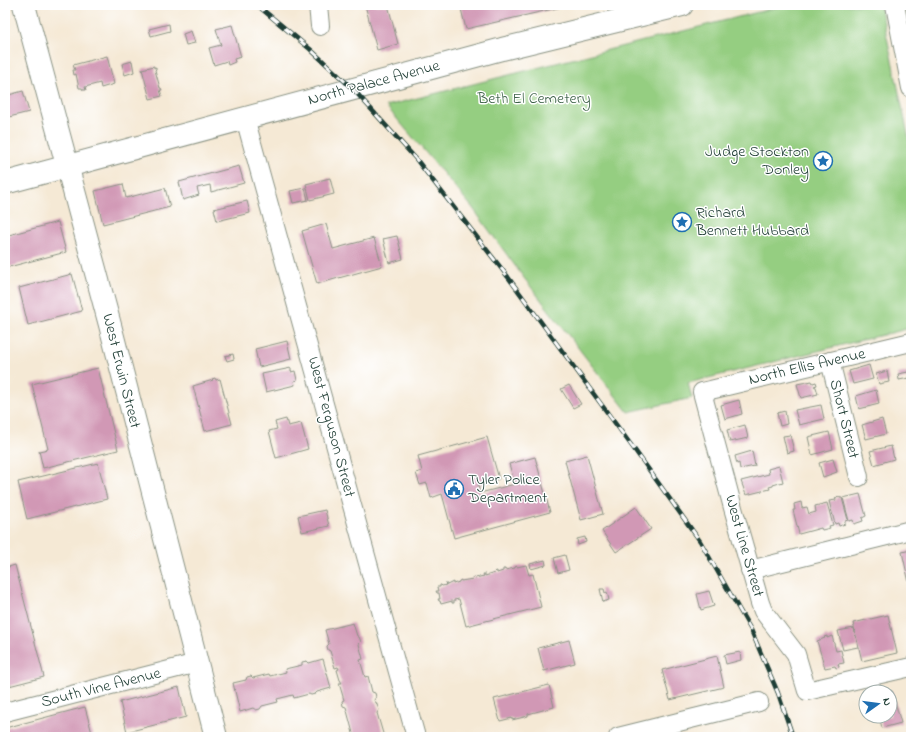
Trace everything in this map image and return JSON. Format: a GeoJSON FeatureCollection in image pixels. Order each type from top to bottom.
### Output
{"type":"FeatureCollection","features":[{"type":"Feature","properties":{"kind":"main road","name":"West Erwin Street"},"geometry":{"type":"LineString","coordinates":[[24,5],[110,325],[216,737]]}},
{"type":"Feature","properties":{"kind":"main road","name":"North Palace Avenue"},"geometry":{"type":"LineString","coordinates":[[5,183],[502,49],[682,5]]}},
{"type":"Feature","properties":{"kind":"street"},"geometry":{"type":"LineString","coordinates":[[318,5],[320,26]]}},
{"type":"Feature","properties":{"kind":"street"},"geometry":{"type":"LineString","coordinates":[[895,5],[911,88]]}},
{"type":"Feature","properties":{"kind":"street","name":"West Ferguson Street"},"geometry":{"type":"LineString","coordinates":[[245,118],[416,737]]}},
{"type":"Feature","properties":{"kind":"street","name":"North Ellis Avenue"},"geometry":{"type":"LineString","coordinates":[[702,392],[911,342]]}},
{"type":"Feature","properties":{"kind":"street","name":"Short Street"},"geometry":{"type":"LineString","coordinates":[[830,361],[859,477]]}},
{"type":"Feature","properties":{"kind":"street","name":"West Line Street"},"geometry":{"type":"LineString","coordinates":[[702,392],[750,570],[763,611],[796,654],[807,691],[911,667]]}},
{"type":"Feature","properties":{"kind":"street"},"geometry":{"type":"LineString","coordinates":[[750,570],[911,530]]}},
{"type":"Feature","properties":{"kind":"street","name":"South Vine Avenue"},"geometry":{"type":"LineString","coordinates":[[5,712],[197,663]]}},
{"type":"Feature","properties":{"kind":"street"},"geometry":{"type":"LineString","coordinates":[[625,736],[760,702]]}},
{"type":"Feature","properties":{"kind":"green space","name":"Beth El Cemetery"},"geometry":{"type":"Polygon","coordinates":[[[786,5],[880,5],[911,148],[911,328],[688,383],[692,398],[628,412],[524,278],[472,207],[386,106],[786,5]]]}},
{"type":"Feature","properties":{"kind":"building"},"geometry":{"type":"Polygon","coordinates":[[[365,5],[388,5],[398,44],[377,50],[365,5]]]}},
{"type":"Feature","properties":{"kind":"building"},"geometry":{"type":"Polygon","coordinates":[[[460,5],[566,5],[566,6],[466,29],[460,5]]]}},
{"type":"Feature","properties":{"kind":"building"},"geometry":{"type":"Polygon","coordinates":[[[169,24],[170,31],[151,36],[149,29],[169,24]]]}},
{"type":"Feature","properties":{"kind":"building"},"geometry":{"type":"Polygon","coordinates":[[[232,25],[241,57],[234,59],[235,62],[228,65],[227,61],[214,65],[209,48],[221,45],[216,29],[232,25]]]}},
{"type":"Feature","properties":{"kind":"building"},"geometry":{"type":"Polygon","coordinates":[[[191,31],[195,43],[186,45],[183,34],[191,31]]]}},
{"type":"Feature","properties":{"kind":"building"},"geometry":{"type":"Polygon","coordinates":[[[107,56],[114,84],[101,88],[100,83],[85,87],[86,90],[79,88],[76,74],[74,75],[73,70],[75,70],[73,65],[107,56]]]}},
{"type":"Feature","properties":{"kind":"building"},"geometry":{"type":"Polygon","coordinates":[[[132,61],[134,72],[125,75],[122,64],[132,61]]]}},
{"type":"Feature","properties":{"kind":"building"},"geometry":{"type":"Polygon","coordinates":[[[154,66],[154,68],[156,67],[155,70],[160,88],[162,90],[160,90],[162,96],[150,99],[142,69],[154,66]]]}},
{"type":"Feature","properties":{"kind":"building"},"geometry":{"type":"Polygon","coordinates":[[[23,91],[29,112],[5,118],[5,96],[23,91]]]}},
{"type":"Feature","properties":{"kind":"building"},"geometry":{"type":"Polygon","coordinates":[[[239,166],[244,183],[211,192],[210,185],[197,188],[199,195],[183,200],[179,182],[239,166]]]}},
{"type":"Feature","properties":{"kind":"building"},"geometry":{"type":"Polygon","coordinates":[[[330,178],[334,194],[310,200],[306,184],[330,178]]]}},
{"type":"Feature","properties":{"kind":"building"},"geometry":{"type":"Polygon","coordinates":[[[123,184],[126,198],[165,188],[170,207],[103,224],[95,191],[123,184]]]}},
{"type":"Feature","properties":{"kind":"building"},"geometry":{"type":"Polygon","coordinates":[[[305,188],[308,200],[293,203],[290,191],[305,188]]]}},
{"type":"Feature","properties":{"kind":"building"},"geometry":{"type":"Polygon","coordinates":[[[247,201],[250,213],[217,221],[214,209],[247,201]]]}},
{"type":"Feature","properties":{"kind":"building"},"geometry":{"type":"Polygon","coordinates":[[[58,222],[66,252],[5,268],[5,236],[58,222]]]}},
{"type":"Feature","properties":{"kind":"building"},"geometry":{"type":"Polygon","coordinates":[[[326,224],[333,249],[374,238],[382,266],[317,284],[302,231],[326,224]]]}},
{"type":"Feature","properties":{"kind":"building"},"geometry":{"type":"Polygon","coordinates":[[[397,236],[403,259],[389,263],[383,239],[397,236]]]}},
{"type":"Feature","properties":{"kind":"building"},"geometry":{"type":"Polygon","coordinates":[[[72,274],[82,311],[28,325],[19,288],[72,274]]]}},
{"type":"Feature","properties":{"kind":"building"},"geometry":{"type":"Polygon","coordinates":[[[287,341],[291,359],[259,367],[255,349],[287,341]]]}},
{"type":"Feature","properties":{"kind":"building"},"geometry":{"type":"Polygon","coordinates":[[[233,354],[234,359],[227,361],[225,356],[233,354]]]}},
{"type":"Feature","properties":{"kind":"building"},"geometry":{"type":"Polygon","coordinates":[[[869,365],[873,379],[853,384],[849,371],[869,365]]]}},
{"type":"Feature","properties":{"kind":"building"},"geometry":{"type":"Polygon","coordinates":[[[98,368],[118,450],[43,468],[39,451],[48,449],[32,384],[98,368]]]}},
{"type":"Feature","properties":{"kind":"building"},"geometry":{"type":"Polygon","coordinates":[[[291,368],[291,372],[295,371],[297,380],[294,381],[295,385],[266,392],[262,374],[291,368]]]}},
{"type":"Feature","properties":{"kind":"building"},"geometry":{"type":"Polygon","coordinates":[[[887,371],[889,382],[879,384],[876,374],[887,371]]]}},
{"type":"Feature","properties":{"kind":"building"},"geometry":{"type":"Polygon","coordinates":[[[908,372],[909,378],[899,380],[898,374],[908,372]]]}},
{"type":"Feature","properties":{"kind":"building"},"geometry":{"type":"Polygon","coordinates":[[[215,378],[216,380],[220,379],[232,424],[205,431],[193,386],[215,378]]]}},
{"type":"Feature","properties":{"kind":"building"},"geometry":{"type":"Polygon","coordinates":[[[812,381],[813,383],[816,382],[817,385],[814,386],[816,387],[818,394],[801,398],[797,384],[812,381]]]}},
{"type":"Feature","properties":{"kind":"building"},"geometry":{"type":"Polygon","coordinates":[[[569,385],[581,404],[573,408],[561,389],[569,385]]]}},
{"type":"Feature","properties":{"kind":"building"},"geometry":{"type":"Polygon","coordinates":[[[876,390],[879,404],[859,409],[856,396],[876,390]]]}},
{"type":"Feature","properties":{"kind":"building"},"geometry":{"type":"Polygon","coordinates":[[[739,400],[742,414],[725,419],[721,405],[739,400]]]}},
{"type":"Feature","properties":{"kind":"building"},"geometry":{"type":"Polygon","coordinates":[[[821,405],[824,419],[799,425],[795,410],[821,405]]]}},
{"type":"Feature","properties":{"kind":"building"},"geometry":{"type":"Polygon","coordinates":[[[785,411],[787,424],[780,426],[777,413],[785,411]]]}},
{"type":"Feature","properties":{"kind":"building"},"geometry":{"type":"Polygon","coordinates":[[[286,419],[288,426],[301,423],[308,449],[276,458],[269,431],[277,429],[275,422],[286,419]]]}},
{"type":"Feature","properties":{"kind":"building"},"geometry":{"type":"Polygon","coordinates":[[[882,419],[886,434],[866,439],[862,425],[882,419]]]}},
{"type":"Feature","properties":{"kind":"building"},"geometry":{"type":"Polygon","coordinates":[[[745,425],[748,438],[730,442],[727,430],[745,425]]]}},
{"type":"Feature","properties":{"kind":"building"},"geometry":{"type":"Polygon","coordinates":[[[829,432],[833,449],[812,455],[808,437],[829,432]]]}},
{"type":"Feature","properties":{"kind":"building"},"geometry":{"type":"Polygon","coordinates":[[[790,435],[794,451],[787,453],[783,436],[790,435]]]}},
{"type":"Feature","properties":{"kind":"building","name":"Tyler Police Department"},"geometry":{"type":"Polygon","coordinates":[[[487,437],[499,479],[478,485],[480,493],[515,484],[509,464],[535,457],[550,512],[454,538],[442,494],[431,498],[427,483],[420,485],[416,473],[422,471],[418,456],[487,437]]]}},
{"type":"Feature","properties":{"kind":"building"},"geometry":{"type":"Polygon","coordinates":[[[891,446],[894,459],[874,465],[870,451],[891,446]]]}},
{"type":"Feature","properties":{"kind":"building"},"geometry":{"type":"Polygon","coordinates":[[[752,451],[755,466],[740,469],[739,463],[737,464],[735,456],[752,451]]]}},
{"type":"Feature","properties":{"kind":"building"},"geometry":{"type":"Polygon","coordinates":[[[587,455],[603,514],[581,520],[565,461],[587,455]]]}},
{"type":"Feature","properties":{"kind":"building"},"geometry":{"type":"Polygon","coordinates":[[[833,459],[837,472],[823,477],[819,463],[833,459]]]}},
{"type":"Feature","properties":{"kind":"building"},"geometry":{"type":"Polygon","coordinates":[[[98,463],[107,499],[27,519],[18,482],[98,463]]]}},
{"type":"Feature","properties":{"kind":"building"},"geometry":{"type":"Polygon","coordinates":[[[779,466],[783,482],[769,487],[770,489],[746,495],[741,481],[769,474],[768,469],[779,466]]]}},
{"type":"Feature","properties":{"kind":"building"},"geometry":{"type":"Polygon","coordinates":[[[860,494],[866,516],[862,518],[863,521],[854,524],[853,520],[849,521],[843,498],[860,494]]]}},
{"type":"Feature","properties":{"kind":"building"},"geometry":{"type":"Polygon","coordinates":[[[835,498],[842,498],[848,520],[845,521],[845,524],[839,526],[838,523],[835,524],[829,501],[836,500],[835,498]]]}},
{"type":"Feature","properties":{"kind":"building"},"geometry":{"type":"Polygon","coordinates":[[[801,502],[802,508],[807,507],[809,514],[816,512],[815,506],[827,503],[833,525],[829,526],[830,528],[822,530],[821,528],[799,534],[793,510],[795,510],[794,504],[801,502]]]}},
{"type":"Feature","properties":{"kind":"building"},"geometry":{"type":"Polygon","coordinates":[[[636,507],[651,529],[616,552],[602,531],[636,507]]]}},
{"type":"Feature","properties":{"kind":"building"},"geometry":{"type":"Polygon","coordinates":[[[325,510],[329,526],[302,532],[298,516],[325,510]]]}},
{"type":"Feature","properties":{"kind":"building"},"geometry":{"type":"Polygon","coordinates":[[[585,537],[586,542],[578,545],[577,539],[585,537]]]}},
{"type":"Feature","properties":{"kind":"building"},"geometry":{"type":"Polygon","coordinates":[[[911,550],[911,587],[910,587],[902,552],[911,550]]]}},
{"type":"Feature","properties":{"kind":"building"},"geometry":{"type":"Polygon","coordinates":[[[565,555],[569,570],[558,573],[554,558],[565,555]]]}},
{"type":"Feature","properties":{"kind":"building"},"geometry":{"type":"Polygon","coordinates":[[[545,560],[546,565],[531,569],[530,564],[545,560]]]}},
{"type":"Feature","properties":{"kind":"building"},"geometry":{"type":"Polygon","coordinates":[[[15,565],[44,677],[5,687],[5,568],[15,565]]]}},
{"type":"Feature","properties":{"kind":"building"},"geometry":{"type":"Polygon","coordinates":[[[526,565],[529,575],[533,574],[541,607],[466,626],[459,599],[454,600],[454,603],[452,603],[452,601],[441,604],[438,599],[440,599],[439,593],[436,591],[438,591],[437,587],[440,587],[440,585],[447,585],[453,582],[453,584],[461,580],[484,576],[483,574],[485,574],[485,576],[497,571],[497,573],[503,571],[503,569],[505,570],[526,565]]]}},
{"type":"Feature","properties":{"kind":"building"},"geometry":{"type":"Polygon","coordinates":[[[600,589],[604,589],[605,593],[607,592],[609,600],[603,602],[600,589]]]}},
{"type":"Feature","properties":{"kind":"building"},"geometry":{"type":"Polygon","coordinates":[[[709,591],[714,606],[701,610],[697,594],[709,591]]]}},
{"type":"Feature","properties":{"kind":"building"},"geometry":{"type":"Polygon","coordinates":[[[888,615],[897,653],[862,661],[853,623],[888,615]]]}},
{"type":"Feature","properties":{"kind":"building"},"geometry":{"type":"Polygon","coordinates":[[[353,623],[357,636],[361,642],[359,644],[363,659],[360,660],[365,677],[368,676],[372,692],[375,693],[376,697],[374,700],[379,710],[377,713],[384,737],[354,737],[346,707],[343,706],[342,701],[344,700],[339,683],[342,683],[337,670],[339,669],[338,667],[335,668],[330,651],[328,650],[327,646],[329,644],[325,630],[353,623]]]}},
{"type":"Feature","properties":{"kind":"building"},"geometry":{"type":"Polygon","coordinates":[[[854,628],[858,647],[843,650],[838,631],[854,628]]]}},
{"type":"Feature","properties":{"kind":"building"},"geometry":{"type":"Polygon","coordinates":[[[827,636],[827,638],[832,636],[836,651],[841,650],[844,663],[838,664],[839,667],[836,668],[835,666],[825,668],[817,641],[827,636]]]}},
{"type":"Feature","properties":{"kind":"building"},"geometry":{"type":"Polygon","coordinates":[[[569,640],[575,663],[544,671],[538,648],[569,640]]]}},
{"type":"Feature","properties":{"kind":"building"},"geometry":{"type":"Polygon","coordinates":[[[740,652],[741,660],[726,664],[724,655],[740,652]]]}},
{"type":"Feature","properties":{"kind":"building"},"geometry":{"type":"Polygon","coordinates":[[[717,656],[724,687],[670,700],[662,670],[717,656]]]}},
{"type":"Feature","properties":{"kind":"building"},"geometry":{"type":"Polygon","coordinates":[[[323,659],[331,688],[311,695],[309,694],[294,698],[293,695],[277,699],[278,702],[262,706],[260,709],[256,710],[253,708],[240,712],[233,683],[246,680],[247,677],[251,676],[253,678],[286,672],[285,669],[302,665],[302,662],[307,661],[309,663],[323,659]]]}},
{"type":"Feature","properties":{"kind":"building"},"geometry":{"type":"Polygon","coordinates":[[[549,685],[554,707],[528,714],[528,716],[500,721],[494,699],[549,685]]]}},
{"type":"Feature","properties":{"kind":"building"},"geometry":{"type":"Polygon","coordinates":[[[179,687],[186,717],[127,732],[120,702],[179,687]]]}},
{"type":"Feature","properties":{"kind":"building"},"geometry":{"type":"Polygon","coordinates":[[[85,707],[93,737],[5,737],[5,728],[85,707]]]}},
{"type":"Feature","properties":{"kind":"building"},"geometry":{"type":"Polygon","coordinates":[[[898,712],[901,723],[898,724],[898,712]]]}},
{"type":"Feature","properties":{"kind":"building"},"geometry":{"type":"Polygon","coordinates":[[[881,724],[897,724],[882,728],[881,724]]]}},
{"type":"Feature","properties":{"kind":"railway"},"geometry":{"type":"LineString","coordinates":[[257,5],[310,49],[353,89],[416,159],[508,277],[634,449],[700,541],[751,630],[778,693],[793,737]]}},
{"type":"Feature","properties":{"kind":"place","name":"Judge Stockton Donley"},"geometry":{"type":"Point","coordinates":[823,161]}},
{"type":"Feature","properties":{"kind":"place","name":"Richard Bennett Hubbard"},"geometry":{"type":"Point","coordinates":[682,222]}},
{"type":"Feature","properties":{"kind":"place","name":"Tyler Police Department"},"geometry":{"type":"Point","coordinates":[454,489]}}]}
